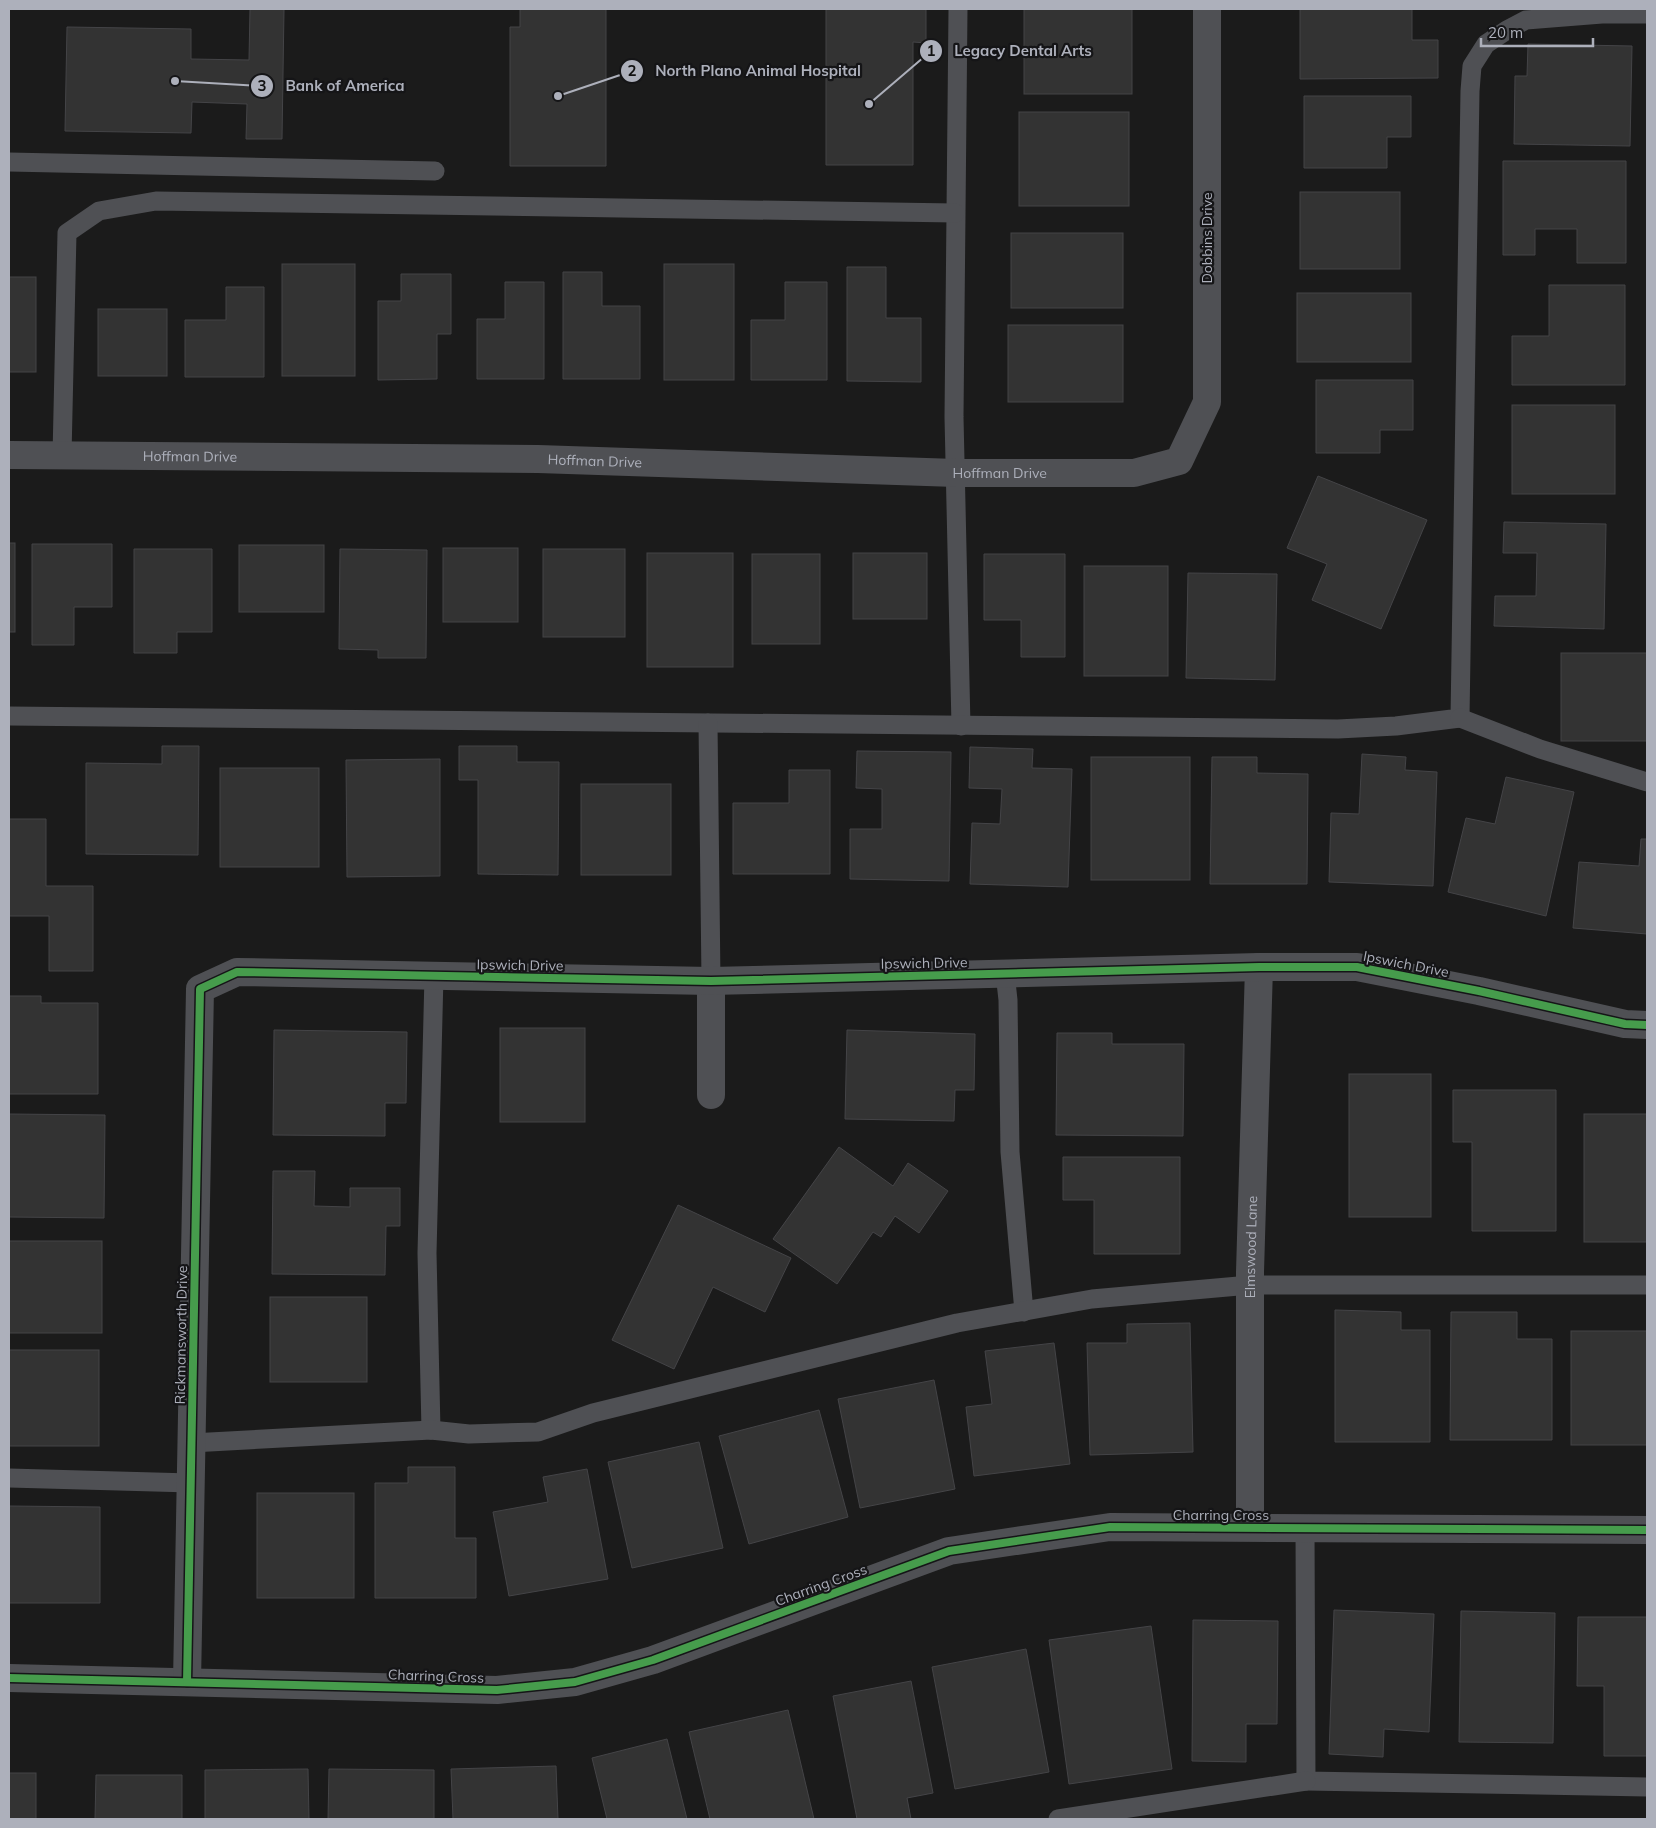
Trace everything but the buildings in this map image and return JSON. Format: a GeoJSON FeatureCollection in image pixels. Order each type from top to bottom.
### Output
{"type":"FeatureCollection","features":[{"type":"Feature","properties":{"kind":"street","name":"Dobbins Drive"},"geometry":{"type":"LineString","coordinates":[[1179,461],[1207,402],[1207,9]]}},
{"type":"Feature","properties":{"kind":"street","name":"Hoffman Drive"},"geometry":{"type":"LineString","coordinates":[[9,456],[538,459],[956,472],[1134,473],[1179,461]]}},
{"type":"Feature","properties":{"kind":"street","name":"Ipswich Drive"},"geometry":{"type":"LineString","coordinates":[[200,989],[237,972],[711,981],[1259,967],[1357,967],[1479,991],[1625,1024],[1647,1025]]}},
{"type":"Feature","properties":{"kind":"street","name":"Elmswood Lane"},"geometry":{"type":"LineString","coordinates":[[1250,1527],[1250,1285],[1259,967]]}},
{"type":"Feature","properties":{"kind":"street"},"geometry":{"type":"LineString","coordinates":[[711,981],[711,1095]]}},
{"type":"Feature","properties":{"kind":"street","name":"Rickmansworth Drive"},"geometry":{"type":"LineString","coordinates":[[187,1682],[200,989]]}},
{"type":"Feature","properties":{"kind":"street","name":"Charring Cross"},"geometry":{"type":"LineString","coordinates":[[9,1678],[497,1690],[575,1682],[653,1660],[949,1551],[1110,1527],[1647,1530]]}},
{"type":"Feature","properties":{"kind":"lane"},"geometry":{"type":"LineString","coordinates":[[958,9],[954,417],[961,726]]}},
{"type":"Feature","properties":{"kind":"lane"},"geometry":{"type":"LineString","coordinates":[[1460,718],[1470,91],[1472,66],[1486,44],[1526,20],[1602,14],[1647,14]]}},
{"type":"Feature","properties":{"kind":"lane"},"geometry":{"type":"LineString","coordinates":[[9,162],[436,172]]}},
{"type":"Feature","properties":{"kind":"lane"},"geometry":{"type":"LineString","coordinates":[[62,456],[67,233],[99,211],[156,201],[956,213]]}},
{"type":"Feature","properties":{"kind":"lane"},"geometry":{"type":"LineString","coordinates":[[9,716],[1338,729],[1396,726],[1460,718],[1540,749],[1647,782]]}},
{"type":"Feature","properties":{"kind":"lane"},"geometry":{"type":"LineString","coordinates":[[708,723],[711,981]]}},
{"type":"Feature","properties":{"kind":"lane"},"geometry":{"type":"LineString","coordinates":[[1005,973],[1008,1000],[1010,1152],[1024,1312]]}},
{"type":"Feature","properties":{"kind":"lane"},"geometry":{"type":"LineString","coordinates":[[431,1430],[427,1253],[434,976]]}},
{"type":"Feature","properties":{"kind":"lane"},"geometry":{"type":"LineString","coordinates":[[192,1443],[431,1430],[469,1434],[538,1432],[602,1411],[957,1323],[1092,1299],[1250,1285],[1647,1285]]}},
{"type":"Feature","properties":{"kind":"lane"},"geometry":{"type":"LineString","coordinates":[[9,1478],[191,1482]]}},
{"type":"Feature","properties":{"kind":"lane"},"geometry":{"type":"LineString","coordinates":[[1305,1528],[1306,1781]]}},
{"type":"Feature","properties":{"kind":"lane"},"geometry":{"type":"LineString","coordinates":[[1058,1819],[1306,1781],[1647,1787]]}},
{"type":"Feature","properties":{"kind":"cycle path"},"geometry":{"type":"LineString","coordinates":[[187,1682],[200,989],[237,972],[711,981],[1259,967],[1357,967],[1479,991],[1625,1024],[1647,1025]]}},
{"type":"Feature","properties":{"kind":"cycle path"},"geometry":{"type":"LineString","coordinates":[[9,1678],[497,1690],[575,1682],[653,1660],[949,1551],[1110,1527],[1647,1530]]}},
{"type":"Feature","properties":{"kind":"place","name":"Bank of America"},"geometry":{"type":"Point","coordinates":[175,81]}},
{"type":"Feature","properties":{"kind":"place","name":"North Plano Animal Hospital"},"geometry":{"type":"Point","coordinates":[558,96]}},
{"type":"Feature","properties":{"kind":"place","name":"Legacy Dental Arts"},"geometry":{"type":"Point","coordinates":[869,104]}}]}
